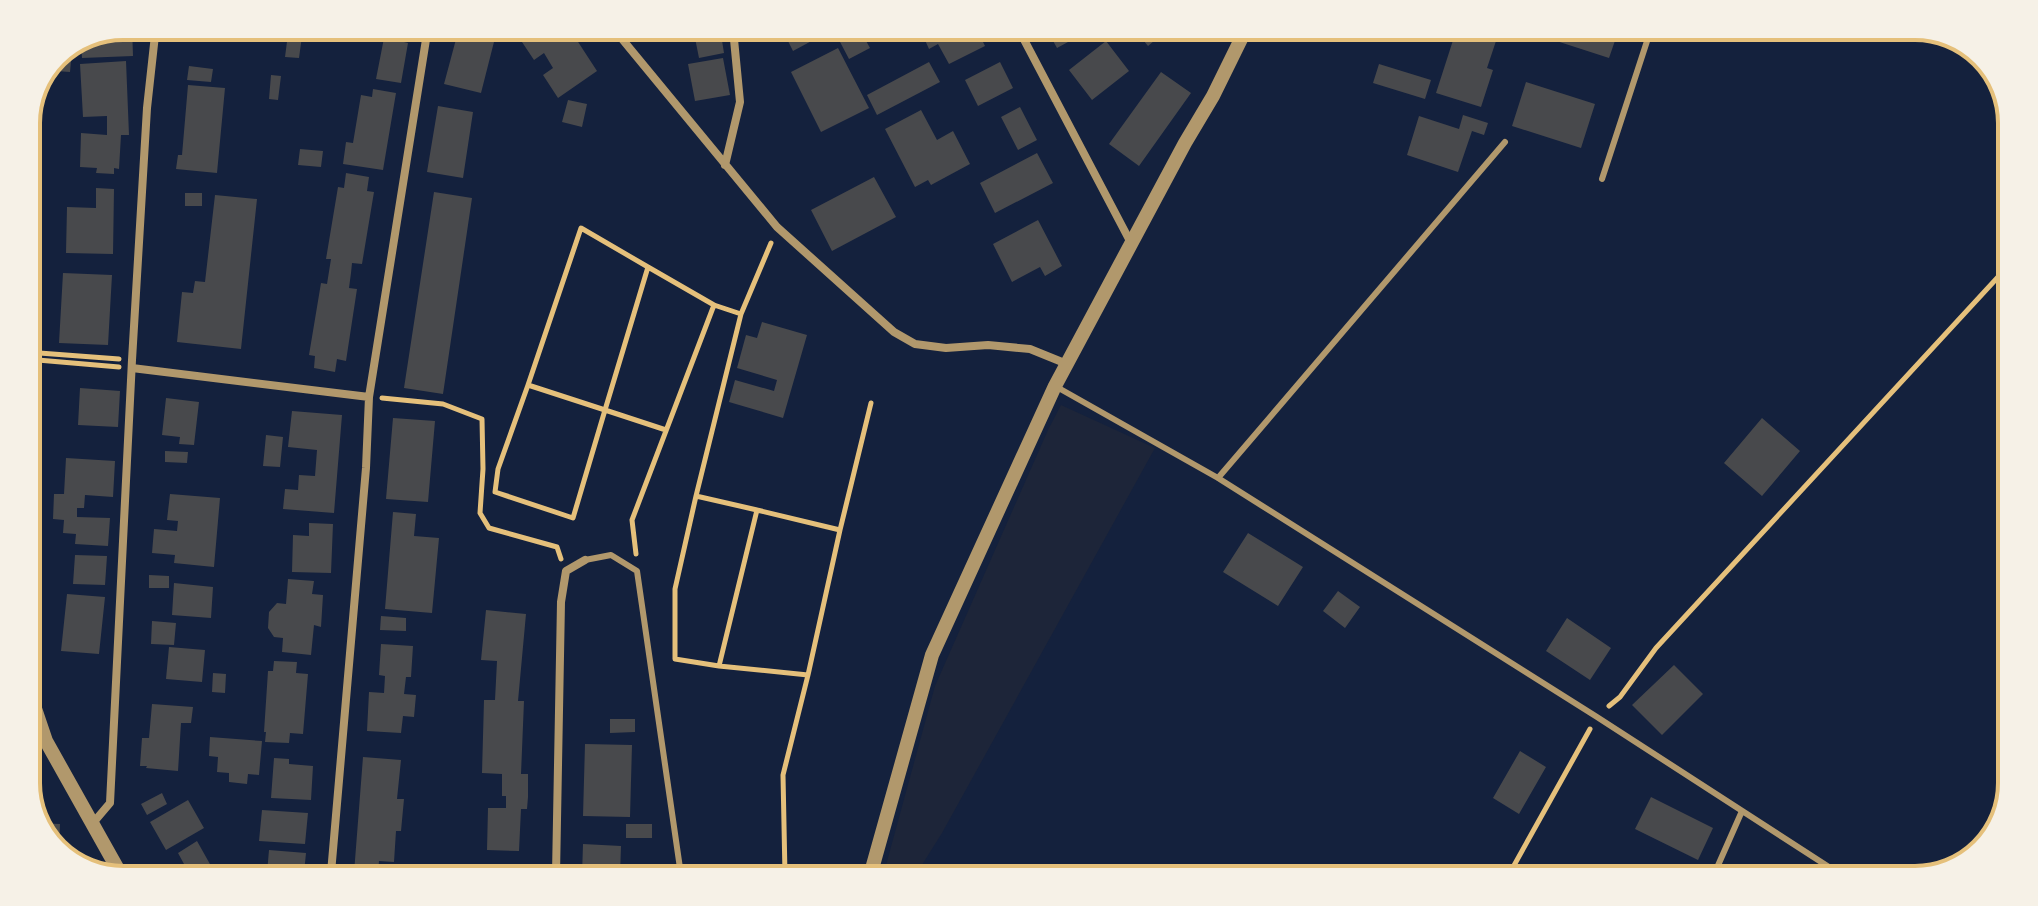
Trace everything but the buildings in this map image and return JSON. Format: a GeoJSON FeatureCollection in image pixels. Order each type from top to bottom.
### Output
{"type":"FeatureCollection","features":[{"type":"Feature","properties":{"kind":"street"},"geometry":{"type":"LineString","coordinates":[[93,823],[110,803],[132,364],[147,108],[154,40]]}},
{"type":"Feature","properties":{"kind":"street"},"geometry":{"type":"LineString","coordinates":[[332,866],[366,468],[369,397],[426,40]]}},
{"type":"Feature","properties":{"kind":"street"},"geometry":{"type":"LineString","coordinates":[[623,40],[777,227],[894,332],[915,344],[946,348],[988,345],[1030,349],[1067,364]]}},
{"type":"Feature","properties":{"kind":"street"},"geometry":{"type":"LineString","coordinates":[[725,165],[740,102],[734,40]]}},
{"type":"Feature","properties":{"kind":"street"},"geometry":{"type":"LineString","coordinates":[[1024,40],[1131,243]]}},
{"type":"Feature","properties":{"kind":"street"},"geometry":{"type":"LineString","coordinates":[[873,866],[932,655],[1055,386],[1241,40]]}},
{"type":"Feature","properties":{"kind":"street"},"geometry":{"type":"LineString","coordinates":[[132,364],[369,397]]}},
{"type":"Feature","properties":{"kind":"street"},"geometry":{"type":"LineString","coordinates":[[556,866],[561,602],[566,571],[585,560]]}},
{"type":"Feature","properties":{"kind":"street"},"geometry":{"type":"LineString","coordinates":[[40,723],[46,741],[116,865]]}},
{"type":"Feature","properties":{"kind":"lane"},"geometry":{"type":"LineString","coordinates":[[1602,179],[1647,40]]}},
{"type":"Feature","properties":{"kind":"lane"},"geometry":{"type":"LineString","coordinates":[[1218,478],[1505,142]]}},
{"type":"Feature","properties":{"kind":"lane"},"geometry":{"type":"LineString","coordinates":[[1055,386],[1218,478],[1827,866]]}},
{"type":"Feature","properties":{"kind":"lane"},"geometry":{"type":"LineString","coordinates":[[585,560],[611,555],[637,571],[680,866]]}},
{"type":"Feature","properties":{"kind":"lane"},"geometry":{"type":"LineString","coordinates":[[1718,866],[1742,811]]}},
{"type":"Feature","properties":{"kind":"path"},"geometry":{"type":"LineString","coordinates":[[777,227],[741,314],[696,496],[675,589],[675,659],[808,675]]}},
{"type":"Feature","properties":{"kind":"path"},"geometry":{"type":"LineString","coordinates":[[648,267],[573,518],[495,492],[498,469],[581,228],[714,305],[741,314]]}},
{"type":"Feature","properties":{"kind":"path"},"geometry":{"type":"LineString","coordinates":[[1514,866],[1597,717],[1620,697],[1656,648],[1998,277]]}},
{"type":"Feature","properties":{"kind":"path"},"geometry":{"type":"LineString","coordinates":[[637,571],[632,520],[714,305]]}},
{"type":"Feature","properties":{"kind":"path"},"geometry":{"type":"LineString","coordinates":[[40,354],[132,364]]}},
{"type":"Feature","properties":{"kind":"path"},"geometry":{"type":"LineString","coordinates":[[40,360],[132,364]]}},
{"type":"Feature","properties":{"kind":"path"},"geometry":{"type":"LineString","coordinates":[[528,385],[666,430]]}},
{"type":"Feature","properties":{"kind":"path"},"geometry":{"type":"LineString","coordinates":[[369,397],[443,404],[482,419],[480,513],[489,528],[557,547],[566,571]]}},
{"type":"Feature","properties":{"kind":"path"},"geometry":{"type":"LineString","coordinates":[[785,866],[783,775],[871,403]]}},
{"type":"Feature","properties":{"kind":"path"},"geometry":{"type":"LineString","coordinates":[[696,496],[840,530]]}},
{"type":"Feature","properties":{"kind":"path"},"geometry":{"type":"LineString","coordinates":[[719,666],[757,510]]}},
{"type":"Feature","properties":{"kind":"shaded area"},"geometry":{"type":"Polygon","coordinates":[[[1061,405],[1155,448],[921,866],[886,866],[935,686],[1061,405]]]}}]}
